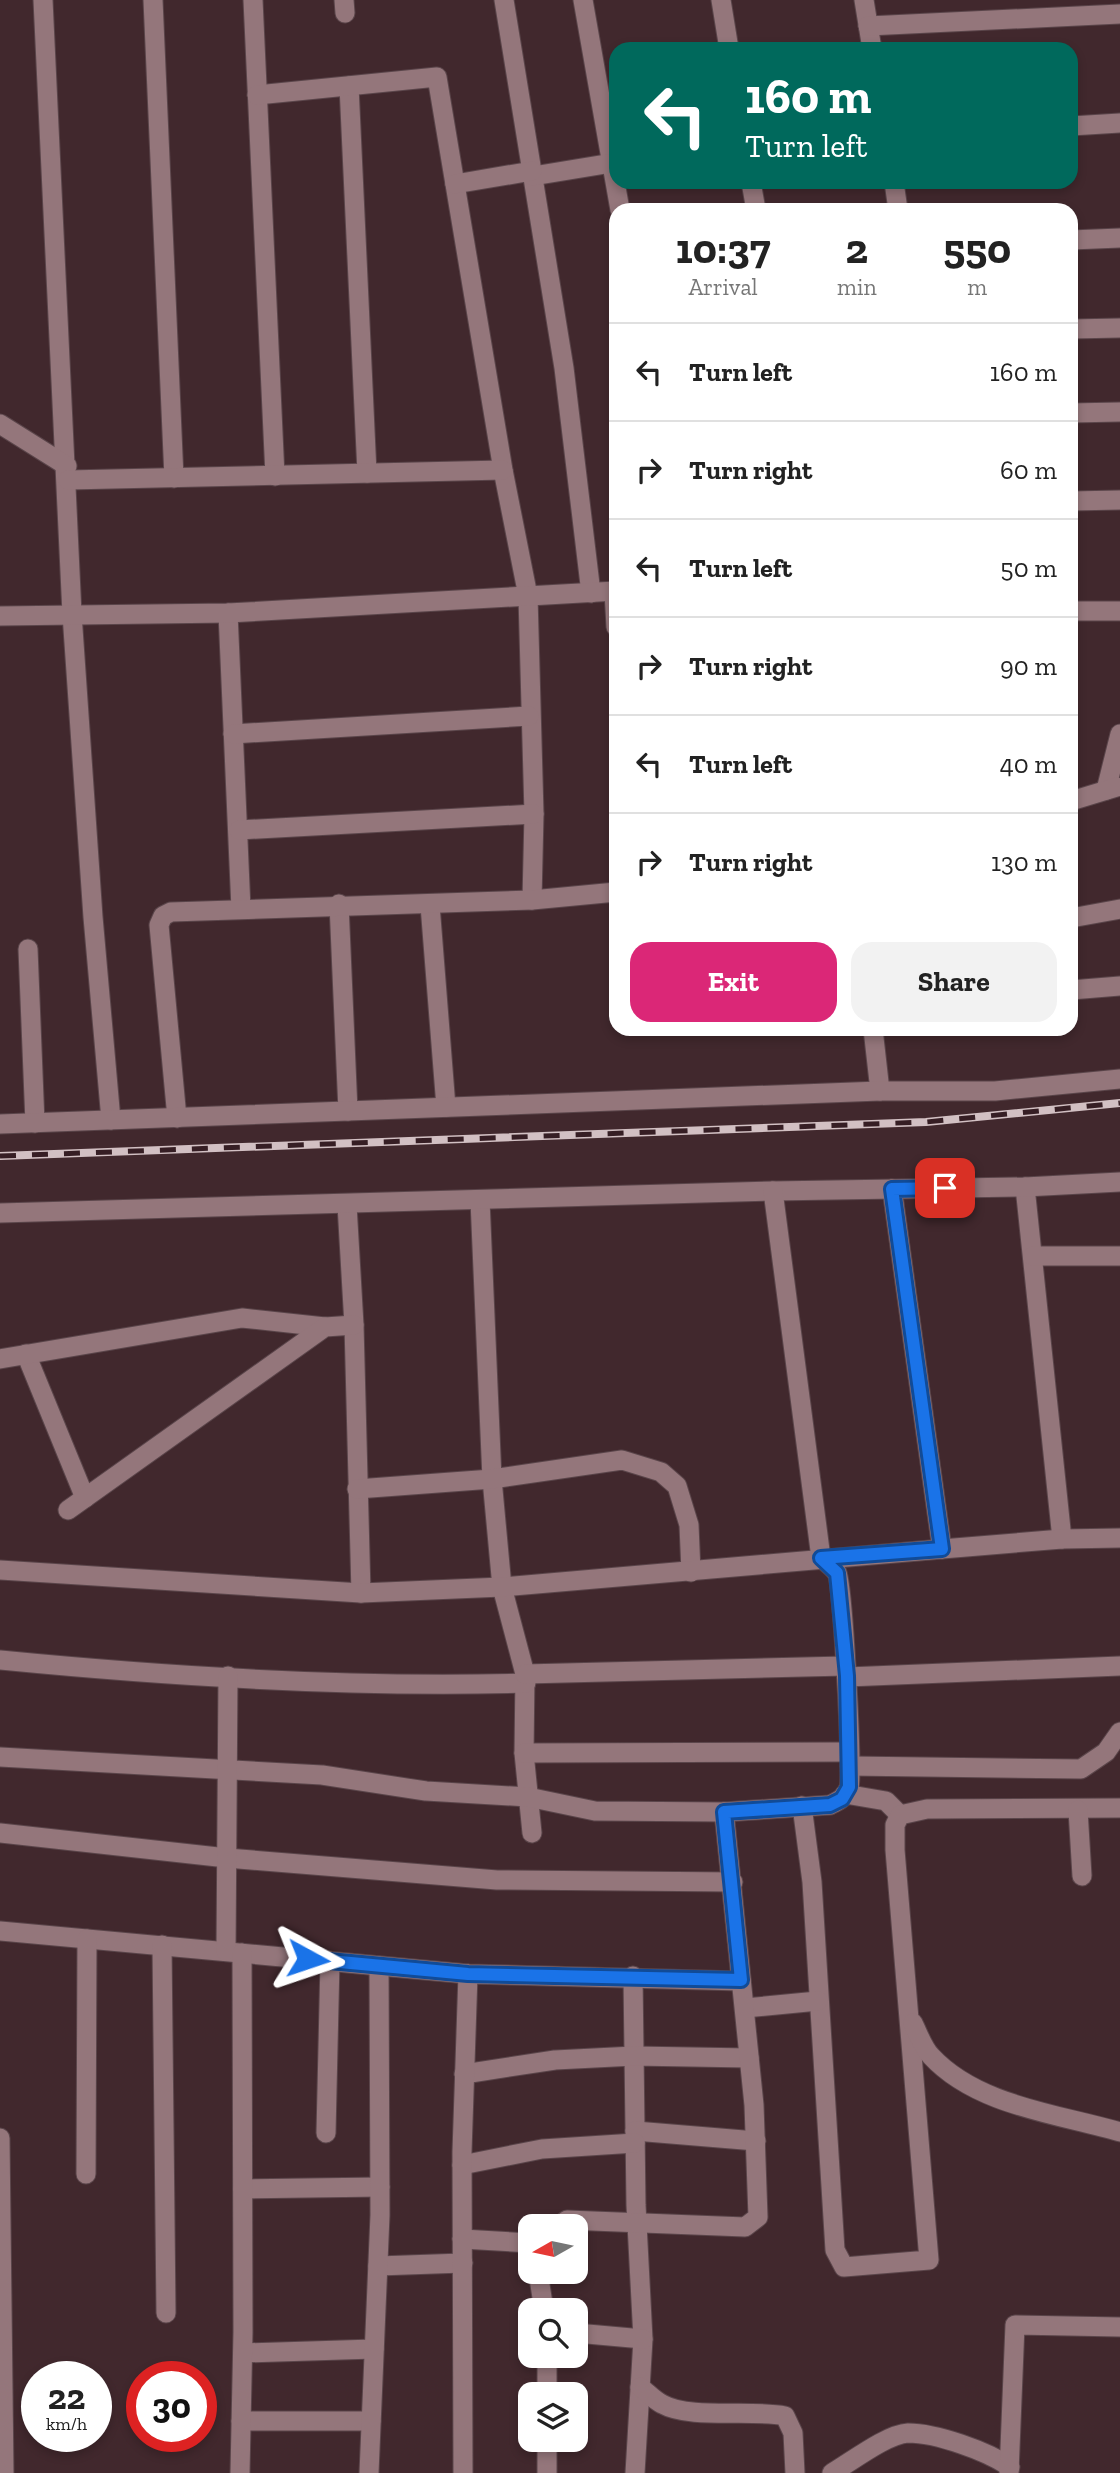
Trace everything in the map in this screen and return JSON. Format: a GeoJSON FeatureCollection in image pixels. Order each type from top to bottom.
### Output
{"type":"FeatureCollection","features":[{"type":"Feature","properties":{"kind":"street"},"geometry":{"type":"LineString","coordinates":[[43,0],[72,614],[93,917],[111,1120]]}},
{"type":"Feature","properties":{"kind":"street"},"geometry":{"type":"LineString","coordinates":[[153,0],[174,478]]}},
{"type":"Feature","properties":{"kind":"street"},"geometry":{"type":"LineString","coordinates":[[253,0],[275,476]]}},
{"type":"Feature","properties":{"kind":"street"},"geometry":{"type":"LineString","coordinates":[[504,0],[564,368],[591,593]]}},
{"type":"Feature","properties":{"kind":"street"},"geometry":{"type":"LineString","coordinates":[[583,0],[609,146]]}},
{"type":"Feature","properties":{"kind":"street"},"geometry":{"type":"LineString","coordinates":[[721,0],[728,42]]}},
{"type":"Feature","properties":{"kind":"street"},"geometry":{"type":"LineString","coordinates":[[864,0],[871,42]]}},
{"type":"Feature","properties":{"kind":"street"},"geometry":{"type":"LineString","coordinates":[[868,26],[1120,14]]}},
{"type":"Feature","properties":{"kind":"street"},"geometry":{"type":"LineString","coordinates":[[257,95],[437,77],[503,470],[528,596],[529,716],[534,814],[532,900]]}},
{"type":"Feature","properties":{"kind":"street"},"geometry":{"type":"LineString","coordinates":[[349,86],[367,474]]}},
{"type":"Feature","properties":{"kind":"street"},"geometry":{"type":"LineString","coordinates":[[1078,126],[1120,123]]}},
{"type":"Feature","properties":{"kind":"street"},"geometry":{"type":"LineString","coordinates":[[455,184],[609,163]]}},
{"type":"Feature","properties":{"kind":"street"},"geometry":{"type":"LineString","coordinates":[[1078,240],[1120,238]]}},
{"type":"Feature","properties":{"kind":"street"},"geometry":{"type":"LineString","coordinates":[[1078,329],[1120,328]]}},
{"type":"Feature","properties":{"kind":"street"},"geometry":{"type":"LineString","coordinates":[[1078,413],[1120,412]]}},
{"type":"Feature","properties":{"kind":"street"},"geometry":{"type":"LineString","coordinates":[[0,424],[67,473],[174,478],[503,470]]}},
{"type":"Feature","properties":{"kind":"street"},"geometry":{"type":"LineString","coordinates":[[1078,501],[1120,500]]}},
{"type":"Feature","properties":{"kind":"street"},"geometry":{"type":"LineString","coordinates":[[0,617],[228,613],[609,592]]}},
{"type":"Feature","properties":{"kind":"street"},"geometry":{"type":"LineString","coordinates":[[1078,611],[1120,611]]}},
{"type":"Feature","properties":{"kind":"street"},"geometry":{"type":"LineString","coordinates":[[228,613],[241,909]]}},
{"type":"Feature","properties":{"kind":"street"},"geometry":{"type":"LineString","coordinates":[[233,734],[529,716]]}},
{"type":"Feature","properties":{"kind":"street"},"geometry":{"type":"LineString","coordinates":[[1078,800],[1113,788],[1120,734]]}},
{"type":"Feature","properties":{"kind":"street"},"geometry":{"type":"LineString","coordinates":[[239,830],[534,814]]}},
{"type":"Feature","properties":{"kind":"street"},"geometry":{"type":"LineString","coordinates":[[177,1118],[159,925],[163,916],[171,912],[340,904],[430,905],[609,893]]}},
{"type":"Feature","properties":{"kind":"street"},"geometry":{"type":"LineString","coordinates":[[340,904],[348,1111]]}},
{"type":"Feature","properties":{"kind":"street"},"geometry":{"type":"LineString","coordinates":[[430,905],[446,1107]]}},
{"type":"Feature","properties":{"kind":"street"},"geometry":{"type":"LineString","coordinates":[[1078,917],[1120,909]]}},
{"type":"Feature","properties":{"kind":"street"},"geometry":{"type":"LineString","coordinates":[[28,949],[36,1123]]}},
{"type":"Feature","properties":{"kind":"street"},"geometry":{"type":"LineString","coordinates":[[1078,989],[1120,986]]}},
{"type":"Feature","properties":{"kind":"street"},"geometry":{"type":"LineString","coordinates":[[874,1036],[880,1091]]}},
{"type":"Feature","properties":{"kind":"street"},"geometry":{"type":"LineString","coordinates":[[0,1124],[880,1091],[995,1091],[1120,1079]]}},
{"type":"Feature","properties":{"kind":"street"},"geometry":{"type":"LineString","coordinates":[[0,1213],[773,1191],[1026,1187],[1120,1182]]}},
{"type":"Feature","properties":{"kind":"street"},"geometry":{"type":"LineString","coordinates":[[1026,1187],[1062,1539]]}},
{"type":"Feature","properties":{"kind":"street"},"geometry":{"type":"LineString","coordinates":[[892,1189],[942,1549]]}},
{"type":"Feature","properties":{"kind":"street"},"geometry":{"type":"LineString","coordinates":[[0,1757],[321,1775],[426,1791],[528,1797],[595,1811],[724,1812],[830,1805],[845,1794],[849,1787],[846,1671],[837,1573],[821,1558],[773,1191]]}},
{"type":"Feature","properties":{"kind":"street"},"geometry":{"type":"LineString","coordinates":[[480,1200],[492,1479],[502,1587],[525,1678],[524,1753],[532,1833]]}},
{"type":"Feature","properties":{"kind":"street"},"geometry":{"type":"LineString","coordinates":[[347,1205],[354,1325],[361,1593]]}},
{"type":"Feature","properties":{"kind":"street"},"geometry":{"type":"LineString","coordinates":[[1033,1256],[1120,1256]]}},
{"type":"Feature","properties":{"kind":"street"},"geometry":{"type":"LineString","coordinates":[[0,1359],[242,1318],[325,1326],[354,1325]]}},
{"type":"Feature","properties":{"kind":"street"},"geometry":{"type":"LineString","coordinates":[[68,1510],[325,1326]]}},
{"type":"Feature","properties":{"kind":"street"},"geometry":{"type":"LineString","coordinates":[[26,1354],[85,1498]]}},
{"type":"Feature","properties":{"kind":"street"},"geometry":{"type":"LineString","coordinates":[[357,1489],[492,1479],[622,1460],[661,1472],[677,1486],[689,1525],[691,1572]]}},
{"type":"Feature","properties":{"kind":"street"},"geometry":{"type":"LineString","coordinates":[[0,1570],[361,1593],[502,1587],[691,1572],[821,1558],[1062,1539],[1120,1538]]}},
{"type":"Feature","properties":{"kind":"street"},"geometry":{"type":"LineString","coordinates":[[0,1660],[113,1671],[423,1686],[525,1678],[1120,1666]]}},
{"type":"Feature","properties":{"kind":"street"},"geometry":{"type":"LineString","coordinates":[[228,1676],[227,1858],[234,1952],[243,2189],[240,2473]]}},
{"type":"Feature","properties":{"kind":"street"},"geometry":{"type":"LineString","coordinates":[[524,1753],[849,1759],[1081,1769],[1106,1752],[1120,1732]]}},
{"type":"Feature","properties":{"kind":"street"},"geometry":{"type":"LineString","coordinates":[[845,1794],[867,1795],[886,1801],[900,1815]]}},
{"type":"Feature","properties":{"kind":"street"},"geometry":{"type":"LineString","coordinates":[[802,1805],[812,1882],[835,2250],[844,2267],[863,2268],[929,2260],[895,1850],[895,1825],[900,1815]]}},
{"type":"Feature","properties":{"kind":"street"},"geometry":{"type":"LineString","coordinates":[[900,1815],[927,1809],[1111,1808],[1120,1816]]}},
{"type":"Feature","properties":{"kind":"street"},"geometry":{"type":"LineString","coordinates":[[1078,1810],[1082,1876]]}},
{"type":"Feature","properties":{"kind":"street"},"geometry":{"type":"LineString","coordinates":[[588,2221],[745,2227],[758,2217],[756,2141],[745,2008],[724,1812]]}},
{"type":"Feature","properties":{"kind":"street"},"geometry":{"type":"LineString","coordinates":[[0,1833],[227,1858],[497,1880],[733,1882]]}},
{"type":"Feature","properties":{"kind":"street"},"geometry":{"type":"LineString","coordinates":[[0,1930],[468,1974],[741,1980]]}},
{"type":"Feature","properties":{"kind":"street"},"geometry":{"type":"LineString","coordinates":[[86,2174],[87,1939]]}},
{"type":"Feature","properties":{"kind":"street"},"geometry":{"type":"LineString","coordinates":[[162,1945],[166,2313]]}},
{"type":"Feature","properties":{"kind":"street"},"geometry":{"type":"LineString","coordinates":[[326,2133],[330,1961]]}},
{"type":"Feature","properties":{"kind":"street"},"geometry":{"type":"LineString","coordinates":[[369,2473],[380,2187],[379,1966]]}},
{"type":"Feature","properties":{"kind":"street"},"geometry":{"type":"LineString","coordinates":[[463,2473],[462,2165],[468,1974]]}},
{"type":"Feature","properties":{"kind":"street"},"geometry":{"type":"LineString","coordinates":[[634,1976],[637,2224],[643,2339],[635,2473]]}},
{"type":"Feature","properties":{"kind":"street"},"geometry":{"type":"LineString","coordinates":[[745,2008],[818,2001]]}},
{"type":"Feature","properties":{"kind":"street"},"geometry":{"type":"LineString","coordinates":[[910,2017],[930,2056],[973,2088],[1035,2109],[1120,2132]]}},
{"type":"Feature","properties":{"kind":"street"},"geometry":{"type":"LineString","coordinates":[[464,2074],[555,2060],[634,2056],[749,2059]]}},
{"type":"Feature","properties":{"kind":"street"},"geometry":{"type":"LineString","coordinates":[[462,2165],[542,2149],[635,2137],[756,2141]]}},
{"type":"Feature","properties":{"kind":"street"},"geometry":{"type":"LineString","coordinates":[[0,2138],[4,2473]]}},
{"type":"Feature","properties":{"kind":"street"},"geometry":{"type":"LineString","coordinates":[[243,2189],[380,2187]]}},
{"type":"Feature","properties":{"kind":"street"},"geometry":{"type":"LineString","coordinates":[[462,2239],[518,2242]]}},
{"type":"Feature","properties":{"kind":"street"},"geometry":{"type":"LineString","coordinates":[[378,2266],[463,2263]]}},
{"type":"Feature","properties":{"kind":"street"},"geometry":{"type":"LineString","coordinates":[[1009,2470],[1015,2325],[1120,2327]]}},
{"type":"Feature","properties":{"kind":"street"},"geometry":{"type":"LineString","coordinates":[[588,2334],[643,2339]]}},
{"type":"Feature","properties":{"kind":"street"},"geometry":{"type":"LineString","coordinates":[[243,2353],[374,2349]]}},
{"type":"Feature","properties":{"kind":"street"},"geometry":{"type":"LineString","coordinates":[[640,2387],[664,2405],[704,2413],[766,2412],[785,2416],[793,2433],[795,2473]]}},
{"type":"Feature","properties":{"kind":"street"},"geometry":{"type":"LineString","coordinates":[[241,2421],[371,2421]]}},
{"type":"Feature","properties":{"kind":"street"},"geometry":{"type":"LineString","coordinates":[[832,2473],[880,2444],[907,2433],[969,2446],[992,2455],[1009,2470]]}},
{"type":"Feature","properties":{"kind":"street"},"geometry":{"type":"LineString","coordinates":[[547,2452],[547,2473]]}},
{"type":"Feature","properties":{"kind":"railway"},"geometry":{"type":"LineString","coordinates":[[0,1156],[926,1122],[1120,1103]]}},
{"type":"Feature","properties":{"kind":"route"},"geometry":{"type":"LineString","coordinates":[[308,1959],[468,1974],[702,1977],[741,1980],[724,1812],[830,1805],[842,1799],[849,1787],[847,1676],[837,1573],[821,1558],[942,1549],[892,1189],[945,1188]]}}]}
